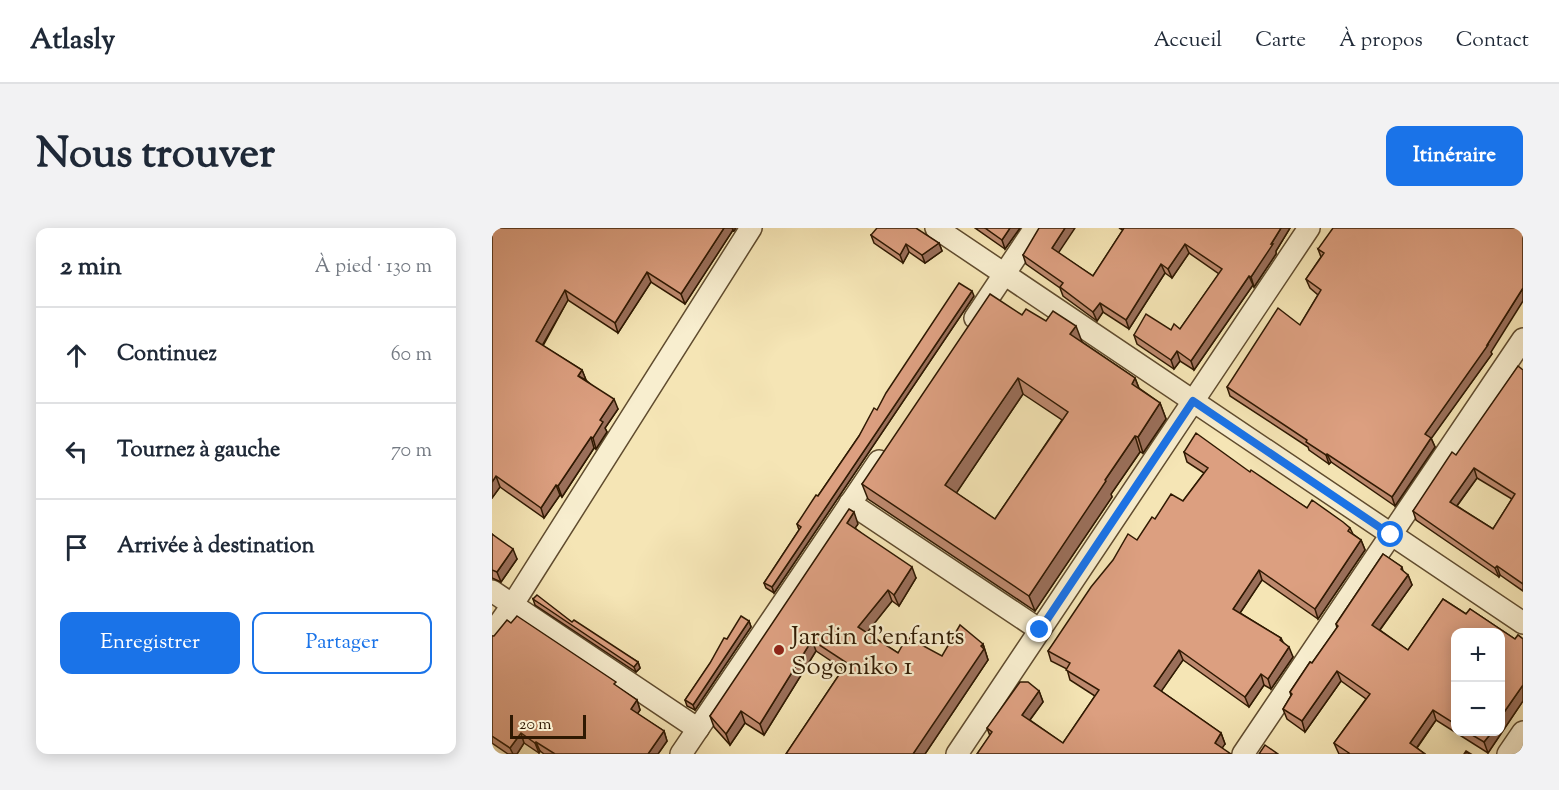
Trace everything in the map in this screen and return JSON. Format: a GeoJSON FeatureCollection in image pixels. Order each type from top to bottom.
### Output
{"type":"FeatureCollection","features":[{"type":"Feature","properties":{"kind":"street"},"geometry":{"type":"LineString","coordinates":[[492,634],[751,228]]}},
{"type":"Feature","properties":{"kind":"street"},"geometry":{"type":"LineString","coordinates":[[936,228],[1523,623]]}},
{"type":"Feature","properties":{"kind":"street"},"geometry":{"type":"LineString","coordinates":[[966,331],[1035,228]]}},
{"type":"Feature","properties":{"kind":"street"},"geometry":{"type":"LineString","coordinates":[[957,754],[1309,228]]}},
{"type":"Feature","properties":{"kind":"street"},"geometry":{"type":"LineString","coordinates":[[1243,754],[1523,339]]}},
{"type":"Feature","properties":{"kind":"street"},"geometry":{"type":"LineString","coordinates":[[681,754],[889,446]]}},
{"type":"Feature","properties":{"kind":"street"},"geometry":{"type":"LineString","coordinates":[[850,503],[1040,630]]}},
{"type":"Feature","properties":{"kind":"street"},"geometry":{"type":"LineString","coordinates":[[492,591],[698,729]]}},
{"type":"Feature","properties":{"kind":"street"},"geometry":{"type":"LineString","coordinates":[[1508,754],[1523,732]]}},
{"type":"Feature","properties":{"kind":"building"},"geometry":{"type":"Polygon","coordinates":[[[492,228],[724,228],[681,294],[647,272],[615,323],[565,290],[536,341],[582,370],[578,376],[614,399],[600,420],[603,422],[593,438],[591,437],[541,508],[496,476],[492,482],[492,228]]]}},
{"type":"Feature","properties":{"kind":"building"},"geometry":{"type":"Polygon","coordinates":[[[877,228],[916,228],[939,243],[922,255],[906,244],[900,255],[871,235],[877,228]]]}},
{"type":"Feature","properties":{"kind":"building"},"geometry":{"type":"Polygon","coordinates":[[[985,228],[1010,228],[1002,240],[985,228]]]}},
{"type":"Feature","properties":{"kind":"building"},"geometry":{"type":"Polygon","coordinates":[[[1039,228],[1065,228],[1052,248],[1093,276],[1124,228],[1281,228],[1251,277],[1249,276],[1191,361],[1177,351],[1171,360],[1134,335],[1146,314],[1171,330],[1174,324],[1180,329],[1222,269],[1185,244],[1168,269],[1161,264],[1126,320],[1100,303],[1093,312],[1060,287],[1063,283],[1023,255],[1039,228]]]}},
{"type":"Feature","properties":{"kind":"building"},"geometry":{"type":"Polygon","coordinates":[[[1333,228],[1523,228],[1523,288],[1488,345],[1425,434],[1431,438],[1392,497],[1306,442],[1307,440],[1227,387],[1278,308],[1300,325],[1321,290],[1306,279],[1324,253],[1318,249],[1333,228]]]}},
{"type":"Feature","properties":{"kind":"building"},"geometry":{"type":"Polygon","coordinates":[[[959,283],[972,291],[772,587],[764,583],[801,527],[797,524],[859,436],[874,408],[877,410],[959,283]]]}},
{"type":"Feature","properties":{"kind":"building"},"geometry":{"type":"Polygon","coordinates":[[[990,294],[1022,315],[1026,309],[1046,321],[1053,311],[1076,326],[1070,334],[1135,378],[1132,384],[1160,403],[1138,437],[1135,436],[1105,480],[1029,596],[862,484],[990,294]],[[1018,378],[945,485],[995,519],[1068,412],[1018,378]]]}},
{"type":"Feature","properties":{"kind":"building"},"geometry":{"type":"Polygon","coordinates":[[[1518,366],[1523,370],[1523,584],[1497,566],[1495,568],[1413,511],[1452,452],[1456,455],[1518,366]],[[1474,468],[1450,502],[1493,529],[1515,494],[1474,468]]]}},
{"type":"Feature","properties":{"kind":"building"},"geometry":{"type":"Polygon","coordinates":[[[1196,433],[1250,472],[1251,470],[1307,508],[1312,500],[1343,522],[1350,528],[1348,531],[1361,540],[1315,609],[1259,570],[1233,609],[1281,638],[1280,640],[1289,647],[1268,679],[1261,674],[1245,697],[1179,650],[1154,686],[1221,733],[1215,743],[1231,754],[977,754],[992,732],[987,728],[1020,682],[1028,682],[1039,691],[1022,715],[1063,743],[1099,690],[1066,670],[1070,663],[1048,651],[1091,587],[1113,560],[1128,534],[1137,540],[1152,517],[1155,519],[1171,494],[1183,501],[1208,468],[1184,452],[1196,433]]]}},
{"type":"Feature","properties":{"kind":"building"},"geometry":{"type":"Polygon","coordinates":[[[849,509],[854,512],[847,523],[912,567],[894,595],[888,590],[858,627],[898,653],[907,637],[942,656],[960,625],[983,644],[981,646],[984,649],[913,754],[786,754],[847,663],[812,640],[760,724],[741,711],[726,734],[710,716],[849,509]]]}},
{"type":"Feature","properties":{"kind":"building"},"geometry":{"type":"Polygon","coordinates":[[[492,534],[513,549],[497,572],[492,570],[492,534]]]}},
{"type":"Feature","properties":{"kind":"building"},"geometry":{"type":"Polygon","coordinates":[[[1383,554],[1402,567],[1401,569],[1408,575],[1372,625],[1408,650],[1443,599],[1466,614],[1470,609],[1498,628],[1451,628],[1451,721],[1433,710],[1410,743],[1425,754],[1348,754],[1334,743],[1370,694],[1337,671],[1302,721],[1283,709],[1292,694],[1290,692],[1338,626],[1336,624],[1383,554]]]}},
{"type":"Feature","properties":{"kind":"building"},"geometry":{"type":"Polygon","coordinates":[[[537,595],[572,622],[574,620],[638,662],[634,667],[533,599],[537,595]]]}},
{"type":"Feature","properties":{"kind":"building"},"geometry":{"type":"Polygon","coordinates":[[[517,616],[616,682],[614,684],[637,700],[631,709],[664,731],[648,754],[555,754],[521,733],[510,748],[492,736],[492,636],[507,620],[511,623],[517,616]]]}},
{"type":"Feature","properties":{"kind":"building"},"geometry":{"type":"Polygon","coordinates":[[[741,616],[749,621],[693,705],[685,700],[724,638],[727,639],[741,616]]]}},
{"type":"Feature","properties":{"kind":"building"},"geometry":{"type":"Polygon","coordinates":[[[1505,632],[1515,639],[1518,635],[1523,639],[1523,685],[1505,711],[1505,632]]]}},
{"type":"Feature","properties":{"kind":"building"},"geometry":{"type":"Polygon","coordinates":[[[1474,736],[1489,736],[1484,742],[1474,736]]]}},
{"type":"Feature","properties":{"kind":"building"},"geometry":{"type":"Polygon","coordinates":[[[1265,745],[1278,754],[1259,754],[1265,745]]]}},
{"type":"Feature","properties":{"kind":"place","name":"Jardin d'enfants Sogoniko 1"},"geometry":{"type":"Point","coordinates":[779,650]}},
{"type":"Feature","properties":{"kind":"route"},"geometry":{"type":"LineString","coordinates":[[1040,630],[1193,401],[1391,535]]}}]}
